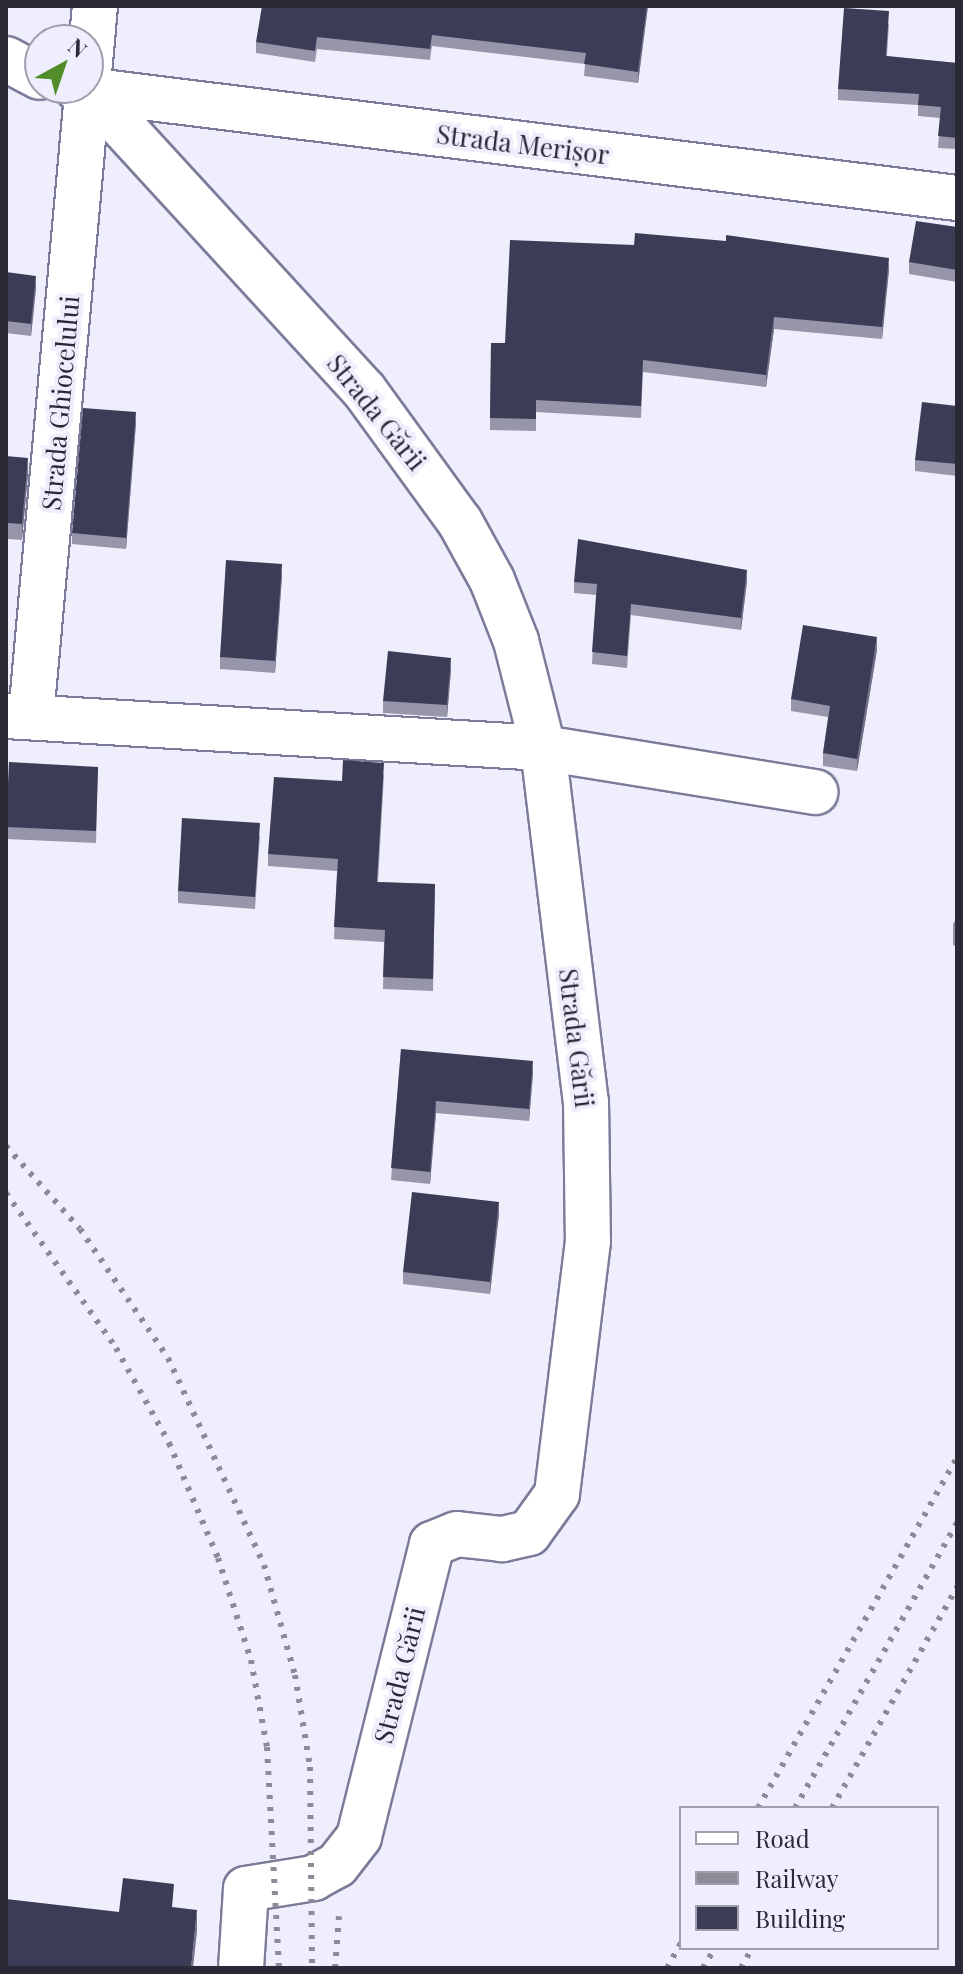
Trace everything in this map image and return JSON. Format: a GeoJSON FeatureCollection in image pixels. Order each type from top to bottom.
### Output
{"type":"FeatureCollection","features":[{"type":"Feature","properties":{"kind":"street"},"geometry":{"type":"LineString","coordinates":[[6,59],[24,69]]}},
{"type":"Feature","properties":{"kind":"street","name":"Strada Merișor"},"geometry":{"type":"LineString","coordinates":[[104,92],[957,198]]}},
{"type":"Feature","properties":{"kind":"street","name":"Strada Ghiocelului"},"geometry":{"type":"LineString","coordinates":[[19,716],[79,104]]}},
{"type":"Feature","properties":{"kind":"street","name":"Strada Gării"},"geometry":{"type":"LineString","coordinates":[[94,104],[364,390],[420,463],[492,580],[516,641],[543,748],[589,1149],[588,1241],[557,1494],[529,1533],[502,1539],[457,1534],[432,1544],[359,1837],[337,1865],[314,1878],[246,1889],[241,1968]]}},
{"type":"Feature","properties":{"kind":"street"},"geometry":{"type":"LineString","coordinates":[[19,716],[543,748],[815,792]]}},
{"type":"Feature","properties":{"kind":"building"},"geometry":{"type":"Polygon","coordinates":[[[262,6],[647,6],[638,72],[584,64],[586,53],[432,35],[430,49],[317,37],[315,51],[256,42],[262,6]]]}},
{"type":"Feature","properties":{"kind":"building"},"geometry":{"type":"Polygon","coordinates":[[[844,8],[889,11],[886,56],[957,63],[957,138],[938,136],[941,107],[918,105],[919,94],[838,89],[844,8]]]}},
{"type":"Feature","properties":{"kind":"building"},"geometry":{"type":"Polygon","coordinates":[[[916,221],[957,227],[957,270],[909,262],[916,221]]]}},
{"type":"Feature","properties":{"kind":"building"},"geometry":{"type":"Polygon","coordinates":[[[635,233],[726,241],[726,235],[889,258],[882,327],[774,317],[766,375],[643,360],[641,406],[536,400],[536,419],[490,418],[491,343],[505,343],[510,240],[634,245],[635,233]]]}},
{"type":"Feature","properties":{"kind":"building"},"geometry":{"type":"Polygon","coordinates":[[[6,272],[36,276],[31,324],[6,321],[6,272]]]}},
{"type":"Feature","properties":{"kind":"building"},"geometry":{"type":"Polygon","coordinates":[[[922,402],[957,406],[957,464],[915,460],[922,402]]]}},
{"type":"Feature","properties":{"kind":"building"},"geometry":{"type":"Polygon","coordinates":[[[83,408],[136,412],[126,538],[72,533],[83,408]]]}},
{"type":"Feature","properties":{"kind":"building"},"geometry":{"type":"Polygon","coordinates":[[[6,456],[28,458],[22,524],[8,523],[6,642],[6,456]]]}},
{"type":"Feature","properties":{"kind":"building"},"geometry":{"type":"Polygon","coordinates":[[[578,539],[747,570],[741,618],[631,604],[627,656],[592,652],[597,584],[574,582],[578,539]]]}},
{"type":"Feature","properties":{"kind":"building"},"geometry":{"type":"Polygon","coordinates":[[[226,560],[282,564],[275,661],[220,657],[226,560]]]}},
{"type":"Feature","properties":{"kind":"building"},"geometry":{"type":"Polygon","coordinates":[[[803,625],[877,637],[857,759],[823,753],[830,706],[791,699],[803,625]]]}},
{"type":"Feature","properties":{"kind":"building"},"geometry":{"type":"Polygon","coordinates":[[[388,651],[451,658],[447,705],[383,701],[388,651]]]}},
{"type":"Feature","properties":{"kind":"building"},"geometry":{"type":"Polygon","coordinates":[[[343,760],[384,763],[377,882],[435,884],[433,979],[383,977],[385,930],[334,927],[338,859],[268,854],[274,777],[342,781],[343,760]]]}},
{"type":"Feature","properties":{"kind":"building"},"geometry":{"type":"Polygon","coordinates":[[[9,762],[98,767],[96,831],[6,827],[9,762]]]}},
{"type":"Feature","properties":{"kind":"building"},"geometry":{"type":"Polygon","coordinates":[[[182,818],[260,823],[255,897],[178,891],[182,818]]]}},
{"type":"Feature","properties":{"kind":"building"},"geometry":{"type":"Polygon","coordinates":[[[401,1049],[533,1061],[529,1109],[436,1101],[430,1172],[391,1168],[401,1049]]]}},
{"type":"Feature","properties":{"kind":"building"},"geometry":{"type":"Polygon","coordinates":[[[412,1192],[499,1202],[490,1282],[403,1272],[412,1192]]]}},
{"type":"Feature","properties":{"kind":"building"},"geometry":{"type":"Polygon","coordinates":[[[123,1878],[174,1884],[172,1907],[197,1910],[191,1968],[6,1968],[6,1899],[119,1912],[123,1878]]]}},
{"type":"Feature","properties":{"kind":"railway"},"geometry":{"type":"LineString","coordinates":[[6,1146],[80,1229],[168,1358],[264,1565],[295,1675],[310,1767],[312,1968]]}},
{"type":"Feature","properties":{"kind":"railway"},"geometry":{"type":"LineString","coordinates":[[6,1193],[116,1348],[169,1443],[218,1558],[251,1660],[267,1747],[279,1968]]}},
{"type":"Feature","properties":{"kind":"railway"},"geometry":{"type":"LineString","coordinates":[[759,1806],[957,1458]]}},
{"type":"Feature","properties":{"kind":"railway"},"geometry":{"type":"LineString","coordinates":[[796,1806],[957,1523]]}},
{"type":"Feature","properties":{"kind":"railway"},"geometry":{"type":"LineString","coordinates":[[833,1806],[957,1587]]}},
{"type":"Feature","properties":{"kind":"railway"},"geometry":{"type":"LineString","coordinates":[[335,1968],[339,1916]]}},
{"type":"Feature","properties":{"kind":"railway"},"geometry":{"type":"LineString","coordinates":[[667,1968],[679,1947]]}},
{"type":"Feature","properties":{"kind":"railway"},"geometry":{"type":"LineString","coordinates":[[703,1968],[714,1950]]}},
{"type":"Feature","properties":{"kind":"railway"},"geometry":{"type":"LineString","coordinates":[[741,1968],[751,1950]]}}]}
